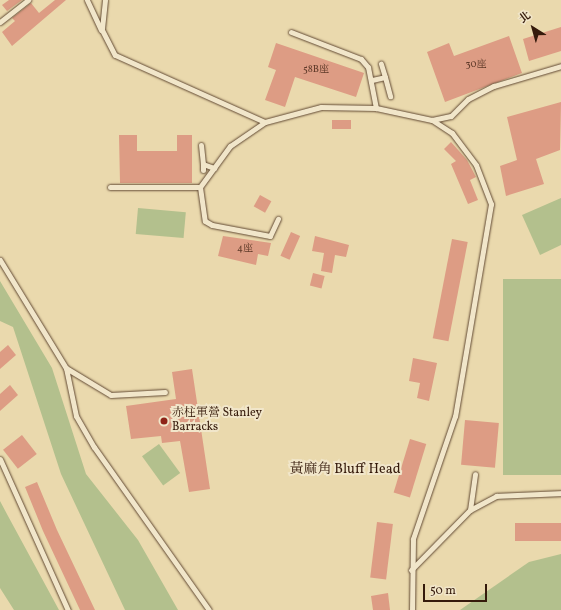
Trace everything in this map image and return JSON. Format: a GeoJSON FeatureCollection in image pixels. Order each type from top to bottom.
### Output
{"type":"FeatureCollection","features":[{"type":"Feature","properties":{"kind":"lane"},"geometry":{"type":"LineString","coordinates":[[0,22],[28,0]]}},
{"type":"Feature","properties":{"kind":"lane"},"geometry":{"type":"LineString","coordinates":[[87,0],[115,55],[266,122]]}},
{"type":"Feature","properties":{"kind":"lane"},"geometry":{"type":"LineString","coordinates":[[102,30],[105,0]]}},
{"type":"Feature","properties":{"kind":"lane"},"geometry":{"type":"LineString","coordinates":[[291,32],[361,59],[368,67],[372,80],[376,108]]}},
{"type":"Feature","properties":{"kind":"lane"},"geometry":{"type":"LineString","coordinates":[[381,64],[390,96]]}},
{"type":"Feature","properties":{"kind":"lane"},"geometry":{"type":"LineString","coordinates":[[432,120],[451,116],[468,99],[494,86],[561,66]]}},
{"type":"Feature","properties":{"kind":"lane"},"geometry":{"type":"LineString","coordinates":[[372,80],[384,77]]}},
{"type":"Feature","properties":{"kind":"lane"},"geometry":{"type":"LineString","coordinates":[[278,219],[270,236],[212,225],[204,221],[200,187],[230,146],[266,122],[321,107],[376,108],[432,120],[452,133],[470,154],[484,181],[491,204],[455,416],[413,539],[411,570],[412,610]]}},
{"type":"Feature","properties":{"kind":"lane"},"geometry":{"type":"LineString","coordinates":[[201,145],[203,170]]}},
{"type":"Feature","properties":{"kind":"lane"},"geometry":{"type":"LineString","coordinates":[[203,164],[214,168]]}},
{"type":"Feature","properties":{"kind":"lane"},"geometry":{"type":"LineString","coordinates":[[110,187],[200,187]]}},
{"type":"Feature","properties":{"kind":"lane"},"geometry":{"type":"LineString","coordinates":[[0,260],[66,368],[76,416],[94,448],[209,610]]}},
{"type":"Feature","properties":{"kind":"lane"},"geometry":{"type":"LineString","coordinates":[[66,368],[111,395],[165,392]]}},
{"type":"Feature","properties":{"kind":"lane"},"geometry":{"type":"LineString","coordinates":[[0,459],[68,610]]}},
{"type":"Feature","properties":{"kind":"lane"},"geometry":{"type":"LineString","coordinates":[[470,510],[475,474]]}},
{"type":"Feature","properties":{"kind":"lane"},"geometry":{"type":"LineString","coordinates":[[411,570],[470,510],[496,496],[561,493]]}},
{"type":"Feature","properties":{"kind":"lane"},"geometry":{"type":"LineString","coordinates":[[200,598],[203,610]]}},
{"type":"Feature","properties":{"kind":"green space"},"geometry":{"type":"Polygon","coordinates":[[[561,198],[561,245],[540,255],[522,215],[561,198]]]}},
{"type":"Feature","properties":{"kind":"green space"},"geometry":{"type":"Polygon","coordinates":[[[138,208],[186,212],[184,238],[136,234],[138,208]]]}},
{"type":"Feature","properties":{"kind":"green space"},"geometry":{"type":"Polygon","coordinates":[[[503,279],[561,279],[561,475],[503,475],[503,279]]]}},
{"type":"Feature","properties":{"kind":"green space"},"geometry":{"type":"Polygon","coordinates":[[[0,281],[52,368],[86,474],[138,540],[178,610],[125,610],[61,474],[13,327],[0,321],[0,281]]]}},
{"type":"Feature","properties":{"kind":"green space"},"geometry":{"type":"Polygon","coordinates":[[[159,444],[180,473],[163,485],[142,456],[159,444]]]}},
{"type":"Feature","properties":{"kind":"green space"},"geometry":{"type":"Polygon","coordinates":[[[0,501],[59,610],[14,610],[0,588],[0,501]]]}},
{"type":"Feature","properties":{"kind":"green space"},"geometry":{"type":"Polygon","coordinates":[[[561,554],[561,610],[460,610],[529,562],[561,554]]]}},
{"type":"Feature","properties":{"kind":"building"},"geometry":{"type":"Polygon","coordinates":[[[9,0],[22,0],[7,11],[2,5],[9,0]]]}},
{"type":"Feature","properties":{"kind":"building"},"geometry":{"type":"Polygon","coordinates":[[[55,0],[66,0],[12,46],[2,32],[15,21],[12,18],[31,3],[39,13],[55,0]]]}},
{"type":"Feature","properties":{"kind":"building"},"geometry":{"type":"Polygon","coordinates":[[[561,27],[561,51],[529,61],[523,39],[561,27]]]}},
{"type":"Feature","properties":{"kind":"building"},"geometry":{"type":"Polygon","coordinates":[[[509,36],[522,73],[445,102],[427,52],[449,43],[454,56],[509,36]]]}},
{"type":"Feature","properties":{"kind":"building"},"geometry":{"type":"Polygon","coordinates":[[[276,43],[364,73],[356,97],[295,77],[285,107],[265,100],[276,70],[268,67],[276,43]]]}},
{"type":"Feature","properties":{"kind":"building"},"geometry":{"type":"Polygon","coordinates":[[[561,102],[560,150],[536,159],[544,184],[506,196],[500,166],[517,160],[507,117],[561,102]]]}},
{"type":"Feature","properties":{"kind":"building"},"geometry":{"type":"Polygon","coordinates":[[[332,120],[351,120],[351,129],[332,129],[332,120]]]}},
{"type":"Feature","properties":{"kind":"building"},"geometry":{"type":"Polygon","coordinates":[[[119,135],[137,135],[137,151],[177,151],[177,135],[192,135],[192,183],[120,183],[119,135]]]}},
{"type":"Feature","properties":{"kind":"building"},"geometry":{"type":"Polygon","coordinates":[[[451,142],[467,160],[476,177],[470,180],[478,200],[468,204],[451,164],[456,161],[444,149],[451,142]]]}},
{"type":"Feature","properties":{"kind":"building"},"geometry":{"type":"Polygon","coordinates":[[[260,195],[271,201],[265,213],[254,206],[260,195]]]}},
{"type":"Feature","properties":{"kind":"building"},"geometry":{"type":"Polygon","coordinates":[[[291,232],[300,236],[290,260],[280,256],[291,232]]]}},
{"type":"Feature","properties":{"kind":"building"},"geometry":{"type":"Polygon","coordinates":[[[223,236],[271,243],[268,256],[258,254],[256,265],[218,256],[223,236]]]}},
{"type":"Feature","properties":{"kind":"building"},"geometry":{"type":"Polygon","coordinates":[[[315,236],[349,245],[346,257],[335,255],[332,273],[321,271],[324,253],[312,251],[315,236]]]}},
{"type":"Feature","properties":{"kind":"building"},"geometry":{"type":"Polygon","coordinates":[[[452,239],[468,242],[448,341],[433,338],[452,239]]]}},
{"type":"Feature","properties":{"kind":"building"},"geometry":{"type":"Polygon","coordinates":[[[313,273],[325,276],[321,289],[310,286],[313,273]]]}},
{"type":"Feature","properties":{"kind":"building"},"geometry":{"type":"Polygon","coordinates":[[[8,345],[16,355],[0,369],[0,352],[8,345]]]}},
{"type":"Feature","properties":{"kind":"building"},"geometry":{"type":"Polygon","coordinates":[[[413,358],[437,363],[429,401],[417,398],[420,383],[409,381],[413,358]]]}},
{"type":"Feature","properties":{"kind":"building","name":"赤柱軍營 Stanley Barracks"},"geometry":{"type":"Polygon","coordinates":[[[192,369],[210,489],[189,492],[180,441],[162,443],[161,436],[131,439],[126,406],[176,399],[172,372],[192,369]]]}},
{"type":"Feature","properties":{"kind":"building"},"geometry":{"type":"Polygon","coordinates":[[[10,385],[18,395],[0,411],[0,394],[10,385]]]}},
{"type":"Feature","properties":{"kind":"building"},"geometry":{"type":"Polygon","coordinates":[[[465,420],[499,423],[495,468],[461,465],[465,420]]]}},
{"type":"Feature","properties":{"kind":"building"},"geometry":{"type":"Polygon","coordinates":[[[22,435],[37,454],[18,469],[3,450],[22,435]]]}},
{"type":"Feature","properties":{"kind":"building"},"geometry":{"type":"Polygon","coordinates":[[[410,439],[426,444],[410,498],[394,493],[410,439]]]}},
{"type":"Feature","properties":{"kind":"building"},"geometry":{"type":"Polygon","coordinates":[[[37,482],[57,530],[95,610],[80,610],[43,531],[25,487],[37,482]]]}},
{"type":"Feature","properties":{"kind":"building"},"geometry":{"type":"Polygon","coordinates":[[[377,522],[393,524],[386,580],[370,578],[377,522]]]}},
{"type":"Feature","properties":{"kind":"building"},"geometry":{"type":"Polygon","coordinates":[[[515,523],[561,523],[561,541],[515,541],[515,523]]]}},
{"type":"Feature","properties":{"kind":"building"},"geometry":{"type":"Polygon","coordinates":[[[388,593],[390,610],[373,610],[371,596],[388,593]]]}},
{"type":"Feature","properties":{"kind":"place","name":"赤柱軍營 Stanley Barracks"},"geometry":{"type":"Point","coordinates":[164,421]}},
{"type":"Feature","properties":{"kind":"district","name":"黃麻角 Bluff Head"},"geometry":{"type":"Point","coordinates":[345,470]}}]}
